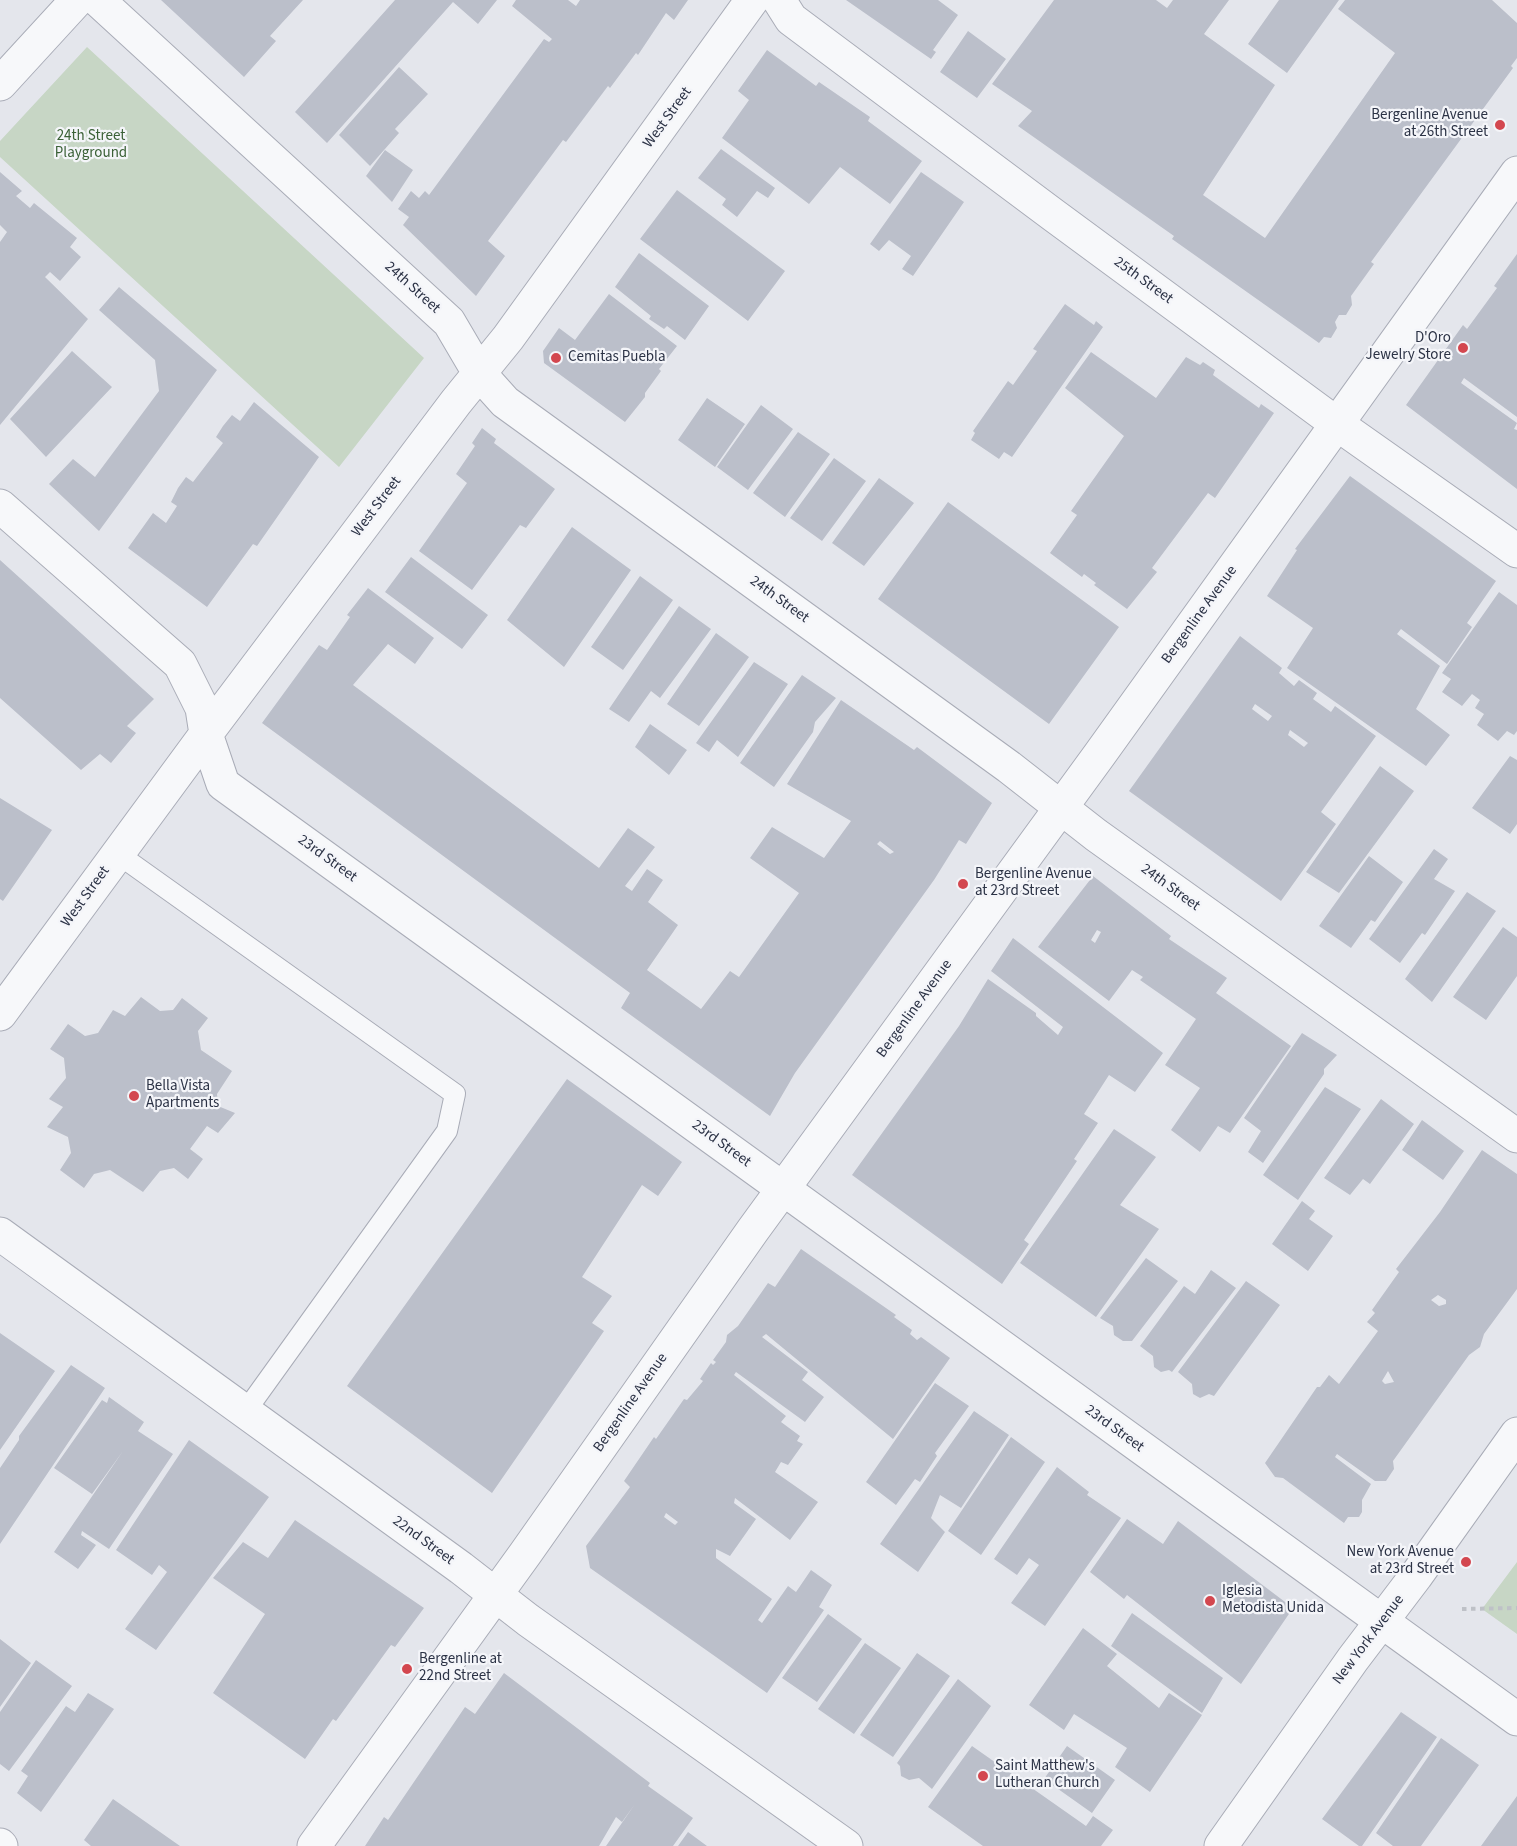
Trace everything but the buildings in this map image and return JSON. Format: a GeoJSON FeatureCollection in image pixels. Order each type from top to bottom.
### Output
{"type":"FeatureCollection","features":[{"type":"Feature","properties":{"kind":"street"},"geometry":{"type":"LineString","coordinates":[[0,84],[77,0]]}},
{"type":"Feature","properties":{"kind":"street","name":"24th Street"},"geometry":{"type":"LineString","coordinates":[[98,0],[449,322],[479,372],[505,402],[1062,807],[1096,835],[1517,1136]]}},
{"type":"Feature","properties":{"kind":"street","name":"West Street"},"geometry":{"type":"LineString","coordinates":[[0,1014],[206,734],[479,372],[515,329],[752,0]]}},
{"type":"Feature","properties":{"kind":"street","name":"25th Street"},"geometry":{"type":"LineString","coordinates":[[779,0],[791,19],[1337,424],[1517,551]]}},
{"type":"Feature","properties":{"kind":"street","name":"Bergenline Avenue"},"geometry":{"type":"LineString","coordinates":[[314,1846],[1517,173]]}},
{"type":"Feature","properties":{"kind":"street","name":"23rd Street"},"geometry":{"type":"LineString","coordinates":[[0,506],[180,664],[202,708],[206,734],[223,784],[1517,1719]]}},
{"type":"Feature","properties":{"kind":"street","name":"22nd Street"},"geometry":{"type":"LineString","coordinates":[[0,1234],[528,1620],[846,1846]]}},
{"type":"Feature","properties":{"kind":"street","name":"New York Avenue"},"geometry":{"type":"LineString","coordinates":[[1221,1846],[1517,1434]]}},
{"type":"Feature","properties":{"kind":"lane"},"geometry":{"type":"LineString","coordinates":[[118,854],[455,1094],[447,1131],[245,1412]]}},
{"type":"Feature","properties":{"kind":"path"},"geometry":{"type":"LineString","coordinates":[[1462,1609],[1517,1608]]}},
{"type":"Feature","properties":{"kind":"green space","name":"24th Street Playground"},"geometry":{"type":"Polygon","coordinates":[[[87,47],[424,358],[339,467],[0,157],[0,141],[87,47]]]}},
{"type":"Feature","properties":{"kind":"green space"},"geometry":{"type":"Polygon","coordinates":[[[1517,1562],[1517,1634],[1482,1609],[1517,1562]]]}},
{"type":"Feature","properties":{"kind":"place","name":"Bergenline Avenue at 26th Street"},"geometry":{"type":"Point","coordinates":[1500,125]}},
{"type":"Feature","properties":{"kind":"place","name":"D'Oro Jewelry Store"},"geometry":{"type":"Point","coordinates":[1463,348]}},
{"type":"Feature","properties":{"kind":"place","name":"Cemitas Puebla"},"geometry":{"type":"Point","coordinates":[556,358]}},
{"type":"Feature","properties":{"kind":"place","name":"Bergenline Avenue at 23rd Street"},"geometry":{"type":"Point","coordinates":[963,884]}},
{"type":"Feature","properties":{"kind":"place","name":"Bella Vista Apartments"},"geometry":{"type":"Point","coordinates":[134,1096]}},
{"type":"Feature","properties":{"kind":"place","name":"New York Avenue at 23rd Street"},"geometry":{"type":"Point","coordinates":[1466,1562]}},
{"type":"Feature","properties":{"kind":"place","name":"Iglesia Metodista Unida"},"geometry":{"type":"Point","coordinates":[1210,1601]}},
{"type":"Feature","properties":{"kind":"place","name":"Bergenline at 22nd Street"},"geometry":{"type":"Point","coordinates":[407,1669]}},
{"type":"Feature","properties":{"kind":"place","name":"Saint Matthew's Lutheran Church"},"geometry":{"type":"Point","coordinates":[983,1776]}}]}
